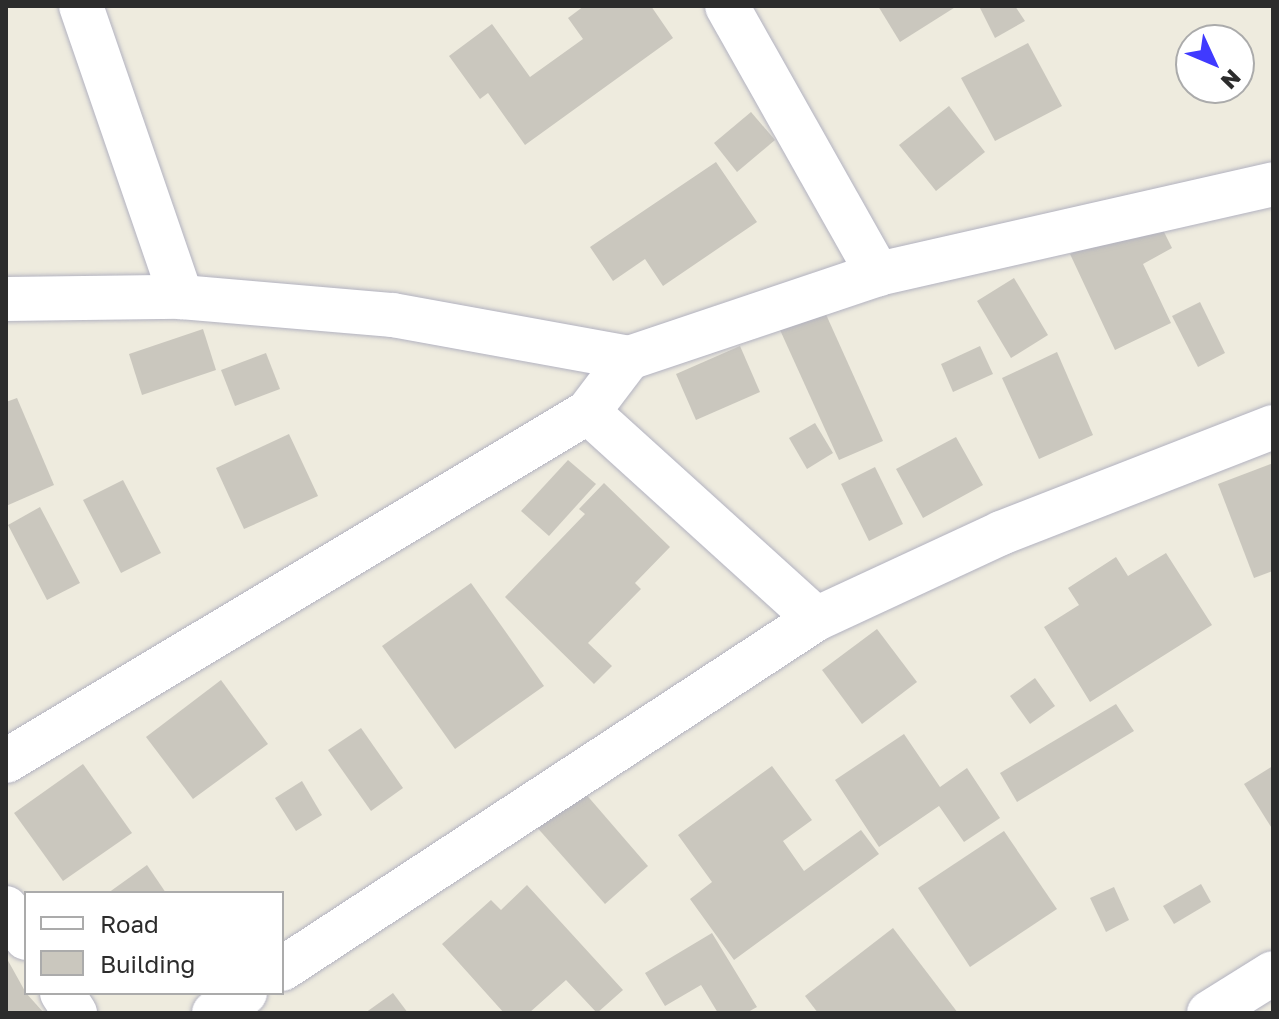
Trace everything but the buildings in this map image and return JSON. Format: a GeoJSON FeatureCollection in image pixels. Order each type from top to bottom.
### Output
{"type":"FeatureCollection","features":[{"type":"Feature","properties":{"kind":"street"},"geometry":{"type":"LineString","coordinates":[[81,6],[181,297]]}},
{"type":"Feature","properties":{"kind":"street"},"geometry":{"type":"LineString","coordinates":[[727,6],[878,274]]}},
{"type":"Feature","properties":{"kind":"street"},"geometry":{"type":"LineString","coordinates":[[6,299],[181,297],[393,315],[629,358],[878,274],[1273,184]]}},
{"type":"Feature","properties":{"kind":"street"},"geometry":{"type":"LineString","coordinates":[[6,761],[588,412],[629,358]]}},
{"type":"Feature","properties":{"kind":"street"},"geometry":{"type":"LineString","coordinates":[[588,412],[816,619]]}},
{"type":"Feature","properties":{"kind":"street"},"geometry":{"type":"LineString","coordinates":[[284,968],[816,619],[1001,533],[1273,427]]}},
{"type":"Feature","properties":{"kind":"street"},"geometry":{"type":"LineString","coordinates":[[6,908],[24,935]]}},
{"type":"Feature","properties":{"kind":"street"},"geometry":{"type":"LineString","coordinates":[[1209,1013],[1273,973]]}},
{"type":"Feature","properties":{"kind":"street"},"geometry":{"type":"LineString","coordinates":[[63,995],[75,1013]]}},
{"type":"Feature","properties":{"kind":"street"},"geometry":{"type":"LineString","coordinates":[[214,1013],[242,995]]}}]}
